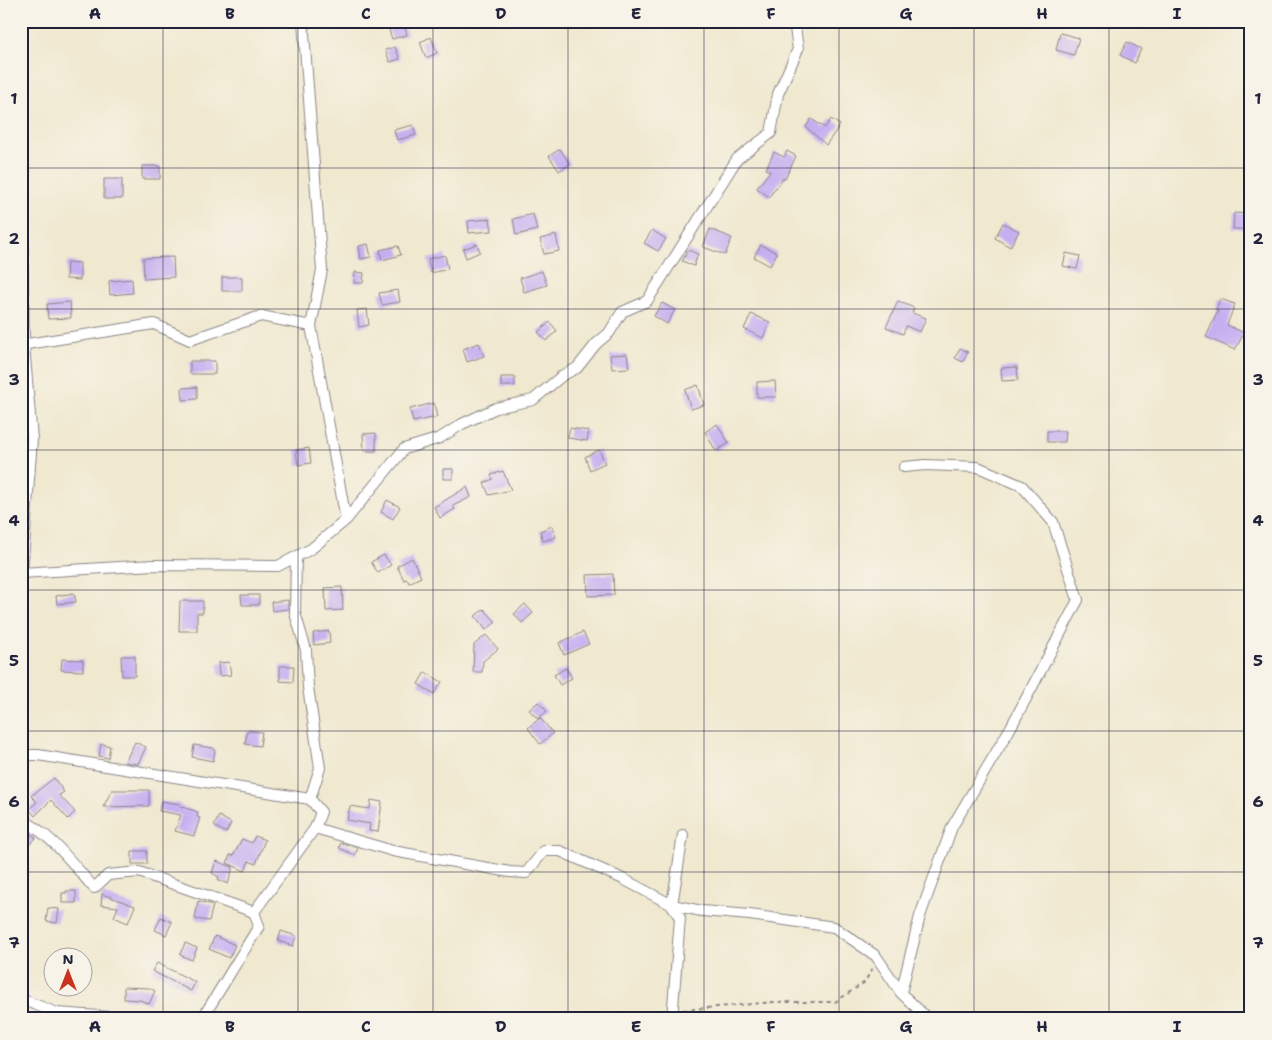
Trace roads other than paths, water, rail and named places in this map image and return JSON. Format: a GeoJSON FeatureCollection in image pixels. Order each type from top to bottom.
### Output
{"type":"FeatureCollection","features":[{"type":"Feature","properties":{"kind":"street"},"geometry":{"type":"LineString","coordinates":[[303,21],[322,270],[311,326],[346,520]]}},
{"type":"Feature","properties":{"kind":"street"},"geometry":{"type":"LineString","coordinates":[[21,155],[22,345],[32,439],[22,573],[154,565],[278,566],[311,549],[346,520],[404,449],[440,438],[462,424],[496,408],[533,400],[564,375],[578,368],[592,353],[596,344],[609,333],[622,312],[647,302],[737,159],[771,133],[778,94],[798,49],[794,21]]}},
{"type":"Feature","properties":{"kind":"street"},"geometry":{"type":"LineString","coordinates":[[22,345],[154,324],[190,340],[262,316],[311,326]]}},
{"type":"Feature","properties":{"kind":"street"},"geometry":{"type":"LineString","coordinates":[[900,993],[920,916],[952,827],[1020,710],[1078,600],[1053,522],[1022,486],[978,467],[925,465],[904,467]]}},
{"type":"Feature","properties":{"kind":"street"},"geometry":{"type":"LineString","coordinates":[[296,558],[294,613],[306,650],[308,687],[320,768],[310,799]]}},
{"type":"Feature","properties":{"kind":"street"},"geometry":{"type":"LineString","coordinates":[[21,755],[38,755],[310,799],[321,812],[315,828],[254,912]]}},
{"type":"Feature","properties":{"kind":"street"},"geometry":{"type":"LineString","coordinates":[[21,819],[40,829],[51,839],[94,888],[108,875],[139,872],[254,912]]}},
{"type":"Feature","properties":{"kind":"street"},"geometry":{"type":"LineString","coordinates":[[315,828],[393,851],[510,872],[526,873],[544,851],[560,851],[623,879],[672,905],[702,911],[750,915],[834,927],[876,956],[900,993],[924,1015],[924,1019]]}},
{"type":"Feature","properties":{"kind":"street"},"geometry":{"type":"LineString","coordinates":[[672,1015],[680,918],[672,905],[684,835]]}},
{"type":"Feature","properties":{"kind":"street"},"geometry":{"type":"LineString","coordinates":[[202,1019],[259,926],[254,912]]}},
{"type":"Feature","properties":{"kind":"street"},"geometry":{"type":"LineString","coordinates":[[21,999],[57,1013],[140,1019]]}}]}
